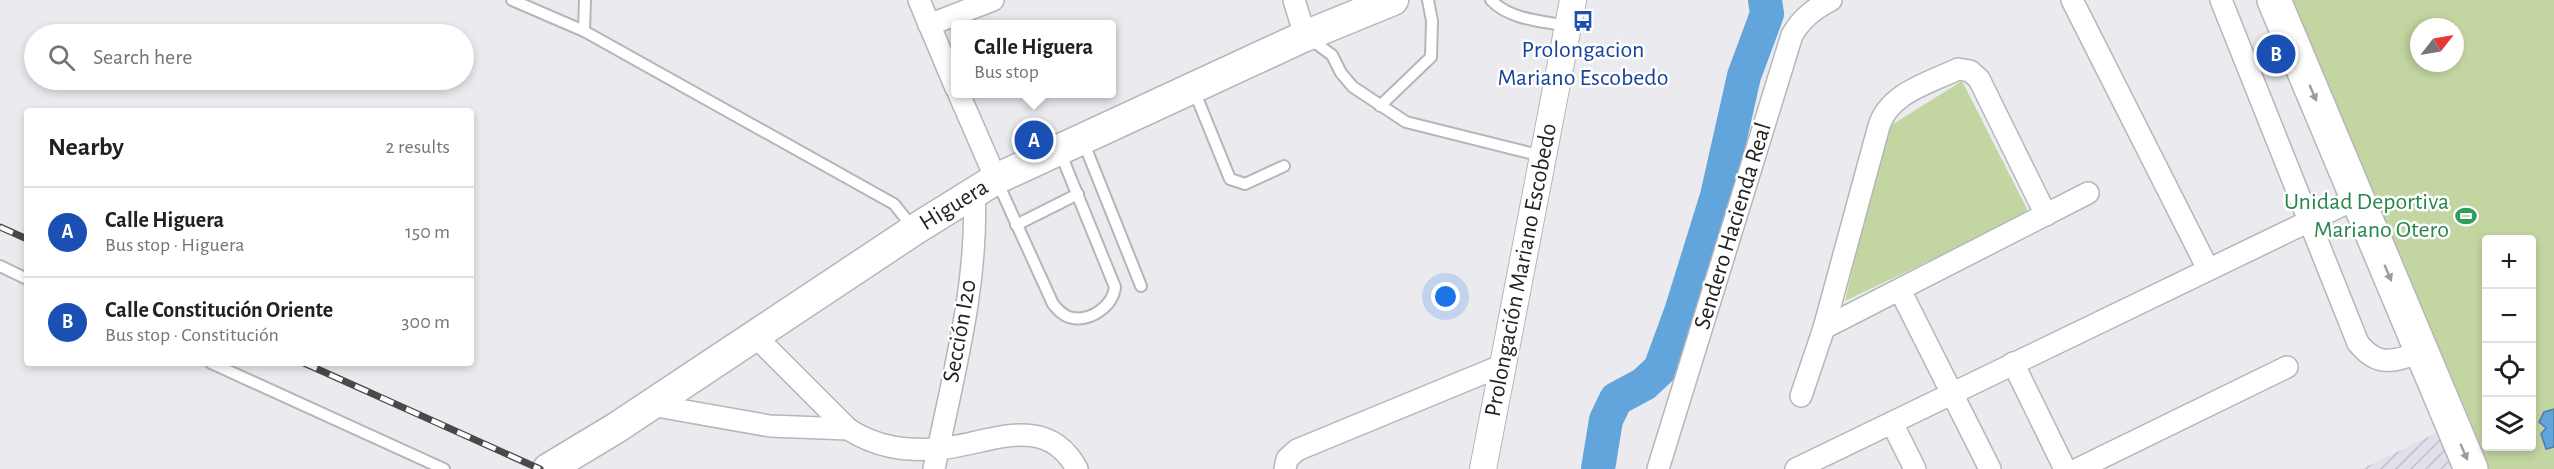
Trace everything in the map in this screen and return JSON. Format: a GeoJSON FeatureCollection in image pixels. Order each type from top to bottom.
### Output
{"type":"FeatureCollection","features":[{"type":"Feature","properties":{"kind":"main road","name":"Higuera"},"geometry":{"type":"LineString","coordinates":[[548,469],[651,405],[914,230],[985,186],[1070,144],[1305,36],[1393,0]]}},
{"type":"Feature","properties":{"kind":"main road"},"geometry":{"type":"LineString","coordinates":[[2274,0],[2471,469]]}},
{"type":"Feature","properties":{"kind":"street"},"geometry":{"type":"LineString","coordinates":[[919,0],[951,76]]}},
{"type":"Feature","properties":{"kind":"street"},"geometry":{"type":"LineString","coordinates":[[929,25],[993,0]]}},
{"type":"Feature","properties":{"kind":"street"},"geometry":{"type":"LineString","coordinates":[[1293,0],[1305,36]]}},
{"type":"Feature","properties":{"kind":"street","name":"Prolongación Mariano Escobedo"},"geometry":{"type":"LineString","coordinates":[[1483,469],[1573,0]]}},
{"type":"Feature","properties":{"kind":"street","name":"Sendero Hacienda Real"},"geometry":{"type":"LineString","coordinates":[[1658,469],[1791,35],[1799,23],[1813,10],[1831,0]]}},
{"type":"Feature","properties":{"kind":"street"},"geometry":{"type":"LineString","coordinates":[[2072,0],[2208,268]]}},
{"type":"Feature","properties":{"kind":"street"},"geometry":{"type":"LineString","coordinates":[[2221,0],[2358,343],[2369,357],[2387,362],[2422,353]]}},
{"type":"Feature","properties":{"kind":"street"},"geometry":{"type":"LineString","coordinates":[[1801,396],[1824,328],[1883,111],[1893,100],[1958,69],[1970,71],[1979,79],[2046,214]]}},
{"type":"Feature","properties":{"kind":"street"},"geometry":{"type":"LineString","coordinates":[[959,98],[985,186]]}},
{"type":"Feature","properties":{"kind":"street","name":"Sección I20"},"geometry":{"type":"LineString","coordinates":[[936,459],[967,298],[985,186]]}},
{"type":"Feature","properties":{"kind":"street"},"geometry":{"type":"LineString","coordinates":[[1824,328],[2088,194]]}},
{"type":"Feature","properties":{"kind":"street"},"geometry":{"type":"LineString","coordinates":[[1796,469],[2309,219],[2357,198]]}},
{"type":"Feature","properties":{"kind":"street"},"geometry":{"type":"LineString","coordinates":[[1900,290],[1990,469]]}},
{"type":"Feature","properties":{"kind":"street"},"geometry":{"type":"LineString","coordinates":[[755,336],[848,429],[863,439],[936,459],[1018,433],[1053,442],[1070,456],[1077,469]]}},
{"type":"Feature","properties":{"kind":"street"},"geometry":{"type":"LineString","coordinates":[[2013,363],[2065,469]]}},
{"type":"Feature","properties":{"kind":"street"},"geometry":{"type":"LineString","coordinates":[[1285,469],[1287,459],[1297,450],[1503,365]]}},
{"type":"Feature","properties":{"kind":"street"},"geometry":{"type":"LineString","coordinates":[[2078,469],[2287,367]]}},
{"type":"Feature","properties":{"kind":"street"},"geometry":{"type":"LineString","coordinates":[[651,405],[770,426],[848,429]]}},
{"type":"Feature","properties":{"kind":"street"},"geometry":{"type":"LineString","coordinates":[[1892,423],[1915,469]]}},
{"type":"Feature","properties":{"kind":"lane"},"geometry":{"type":"LineString","coordinates":[[512,0],[584,32],[894,204],[914,230]]}},
{"type":"Feature","properties":{"kind":"lane"},"geometry":{"type":"LineString","coordinates":[[584,32],[585,0]]}},
{"type":"Feature","properties":{"kind":"lane"},"geometry":{"type":"LineString","coordinates":[[1380,106],[1431,57],[1432,21],[1428,0]]}},
{"type":"Feature","properties":{"kind":"lane"},"geometry":{"type":"LineString","coordinates":[[1491,0],[1499,9],[1523,18],[1568,26]]}},
{"type":"Feature","properties":{"kind":"lane"},"geometry":{"type":"LineString","coordinates":[[1305,36],[1332,55],[1341,73],[1353,87],[1406,122],[1542,156]]}},
{"type":"Feature","properties":{"kind":"lane"},"geometry":{"type":"LineString","coordinates":[[1192,88],[1230,179],[1245,184],[1284,166]]}},
{"type":"Feature","properties":{"kind":"lane"},"geometry":{"type":"LineString","coordinates":[[985,186],[1016,225],[1053,304],[1061,313],[1074,319],[1103,310],[1114,297],[1115,287],[1078,194],[1070,144]]}},
{"type":"Feature","properties":{"kind":"lane"},"geometry":{"type":"LineString","coordinates":[[1070,144],[1142,286]]}},
{"type":"Feature","properties":{"kind":"lane"},"geometry":{"type":"LineString","coordinates":[[1016,225],[1078,194]]}},
{"type":"Feature","properties":{"kind":"lane"},"geometry":{"type":"LineString","coordinates":[[0,266],[24,278]]}},
{"type":"Feature","properties":{"kind":"lane"},"geometry":{"type":"LineString","coordinates":[[218,366],[444,469]]}},
{"type":"Feature","properties":{"kind":"shaded area"},"geometry":{"type":"Polygon","coordinates":[[[2440,431],[2456,469],[2362,469],[2440,431]]]}},
{"type":"Feature","properties":{"kind":"green space","name":"Unidad Deportiva Mariano Otero"},"geometry":{"type":"Polygon","coordinates":[[[2291,0],[2554,0],[2554,469],[2483,469],[2291,0]]]}},
{"type":"Feature","properties":{"kind":"green space"},"geometry":{"type":"Polygon","coordinates":[[[1962,81],[2029,213],[1845,301],[1885,129],[1962,81]]]}},
{"type":"Feature","properties":{"kind":"water"},"geometry":{"type":"Polygon","coordinates":[[[2554,409],[2554,447],[2546,449],[2541,434],[2546,428],[2539,422],[2544,412],[2554,409]]]}},
{"type":"Feature","properties":{"kind":"waterway"},"geometry":{"type":"LineString","coordinates":[[1598,469],[1606,420],[1616,399],[1644,384],[1660,369],[1681,312],[1717,196],[1744,76],[1767,14],[1765,0]]}},
{"type":"Feature","properties":{"kind":"railway"},"geometry":{"type":"LineString","coordinates":[[0,227],[24,238]]}},
{"type":"Feature","properties":{"kind":"railway"},"geometry":{"type":"LineString","coordinates":[[311,366],[540,469]]}},
{"type":"Feature","properties":{"kind":"place","name":"Prolongacion Mariano Escobedo"},"geometry":{"type":"Point","coordinates":[1583,21]}},
{"type":"Feature","properties":{"kind":"place","name":"Calle Constitución Oriente"},"geometry":{"type":"Point","coordinates":[2276,54]}},
{"type":"Feature","properties":{"kind":"place","name":"Calle Higuera"},"geometry":{"type":"Point","coordinates":[1034,140]}},
{"type":"Feature","properties":{"kind":"place","name":"Unidad Deportiva Mariano Otero"},"geometry":{"type":"Point","coordinates":[2466,216]}}]}
